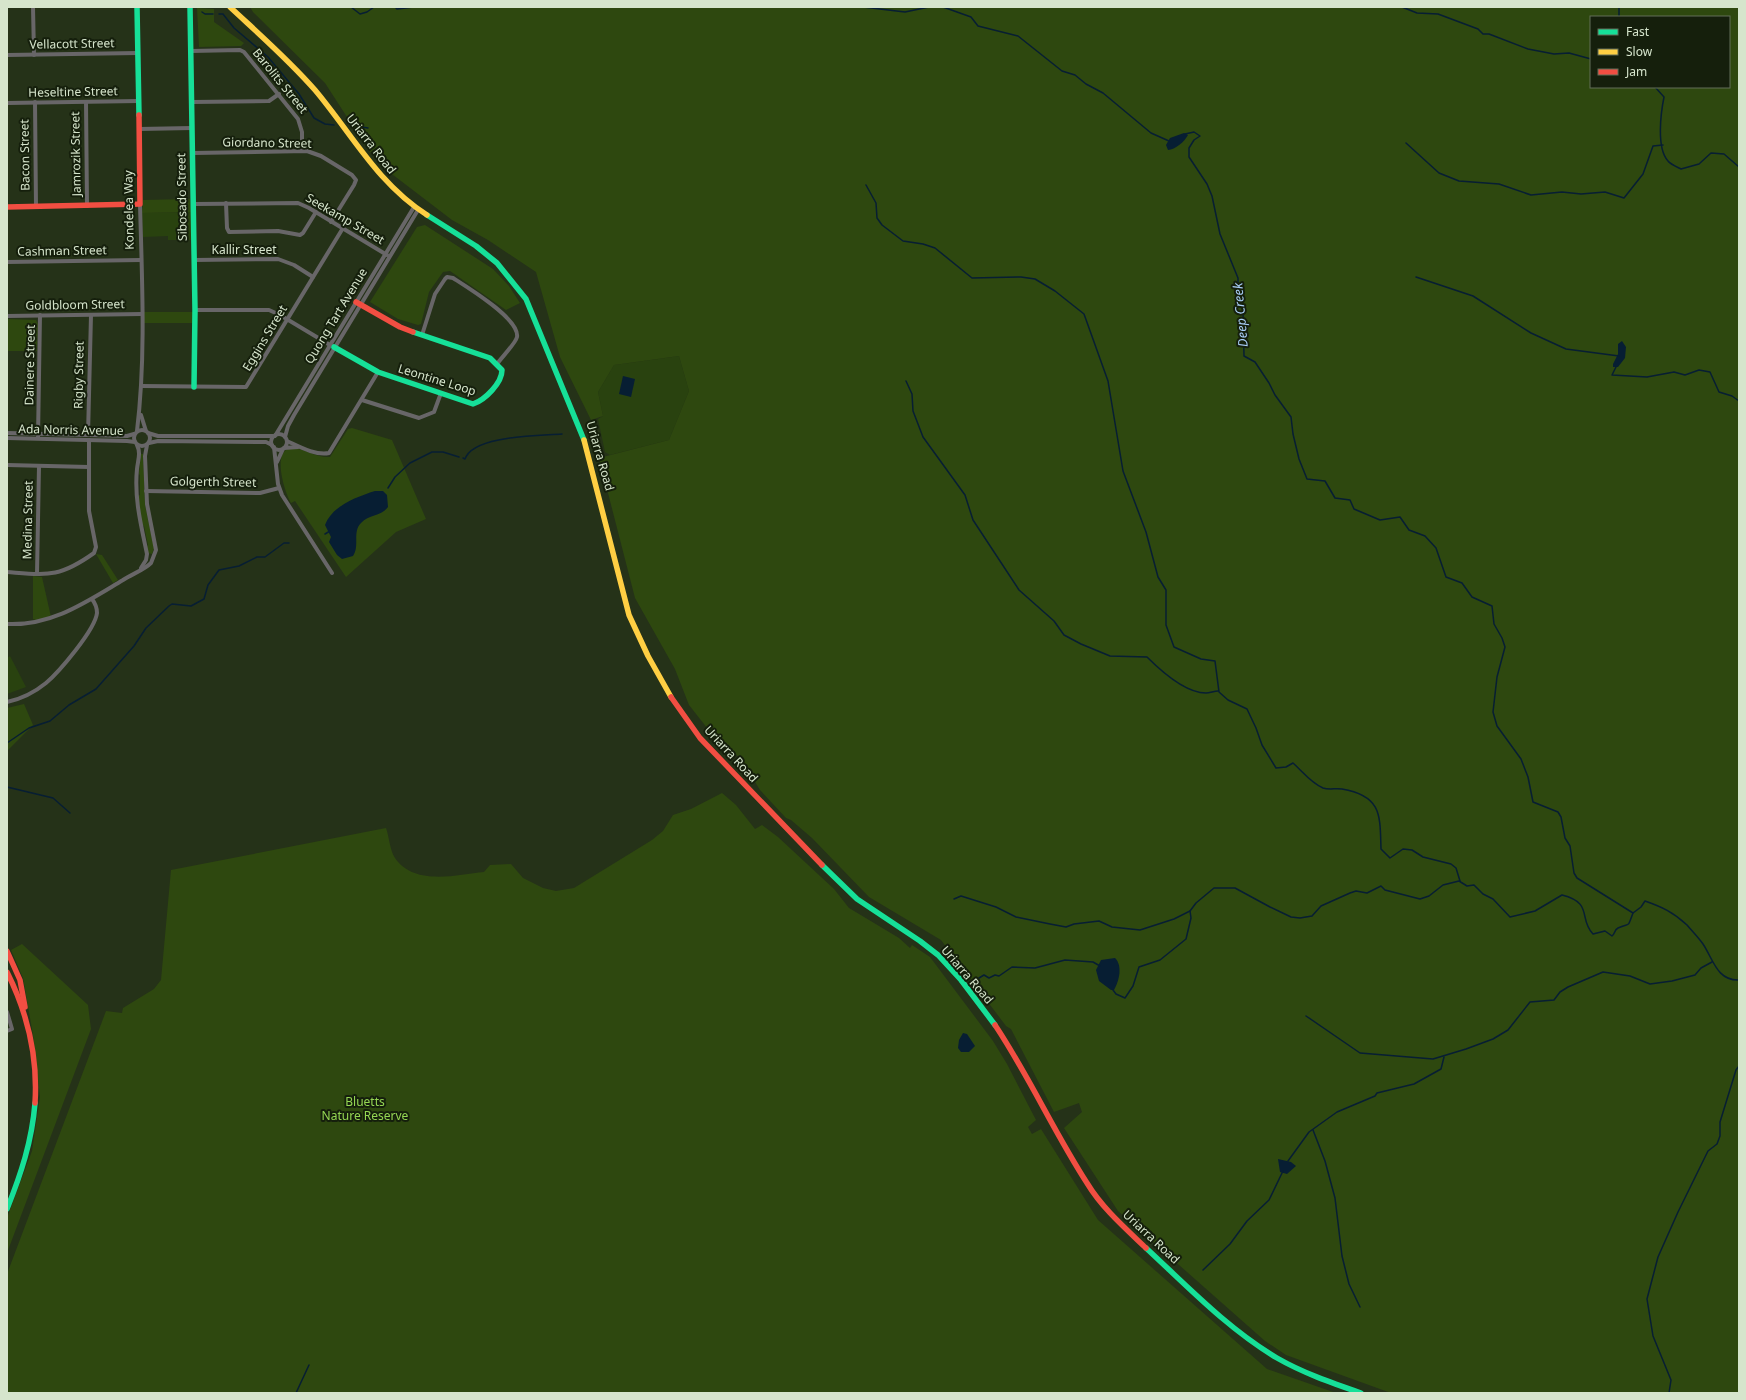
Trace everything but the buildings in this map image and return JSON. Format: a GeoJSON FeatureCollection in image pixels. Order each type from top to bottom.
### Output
{"type":"FeatureCollection","features":[{"type":"Feature","properties":{"kind":"street"},"geometry":{"type":"LineString","coordinates":[[33,7],[34,55]]}},
{"type":"Feature","properties":{"kind":"street","name":"Kondelea Way"},"geometry":{"type":"LineString","coordinates":[[136,433],[140,413],[142,314],[137,7]]}},
{"type":"Feature","properties":{"kind":"street","name":"Sibosado Street"},"geometry":{"type":"LineString","coordinates":[[190,7],[194,204],[194,387]]}},
{"type":"Feature","properties":{"kind":"street","name":"Uriarra Road"},"geometry":{"type":"LineString","coordinates":[[230,7],[292,64],[315,90],[379,175],[416,209],[476,246],[497,263],[526,299],[553,359],[582,431],[629,615],[648,656],[670,696],[700,738],[842,886],[862,903],[938,955],[964,985],[1016,1058],[1087,1184],[1099,1202],[1129,1234],[1223,1317],[1260,1347],[1308,1373],[1361,1393]]}},
{"type":"Feature","properties":{"kind":"street","name":"Uriarra Road"},"geometry":{"type":"LineString","coordinates":[[235,7],[240,16]]}},
{"type":"Feature","properties":{"kind":"street","name":"Barolits Street"},"geometry":{"type":"LineString","coordinates":[[191,51],[240,50],[244,52],[279,94],[300,123],[302,151]]}},
{"type":"Feature","properties":{"kind":"street","name":"Vellacott Street"},"geometry":{"type":"LineString","coordinates":[[7,55],[138,53]]}},
{"type":"Feature","properties":{"kind":"street"},"geometry":{"type":"LineString","coordinates":[[192,102],[268,101],[279,94]]}},
{"type":"Feature","properties":{"kind":"street","name":"Heseltine Street"},"geometry":{"type":"LineString","coordinates":[[7,103],[139,101]]}},
{"type":"Feature","properties":{"kind":"street","name":"Bacon Street"},"geometry":{"type":"LineString","coordinates":[[35,102],[36,207]]}},
{"type":"Feature","properties":{"kind":"street","name":"Jamrozik Street"},"geometry":{"type":"LineString","coordinates":[[86,102],[87,206]]}},
{"type":"Feature","properties":{"kind":"street"},"geometry":{"type":"LineString","coordinates":[[139,129],[192,128]]}},
{"type":"Feature","properties":{"kind":"street","name":"Giordano Street"},"geometry":{"type":"LineString","coordinates":[[192,153],[302,151],[311,152],[321,156],[355,178],[355,184],[332,222]]}},
{"type":"Feature","properties":{"kind":"street","name":"Seekamp Street"},"geometry":{"type":"LineString","coordinates":[[194,204],[293,202],[306,206],[387,255]]}},
{"type":"Feature","properties":{"kind":"street"},"geometry":{"type":"LineString","coordinates":[[226,203],[227,228],[229,232],[278,231],[302,235],[316,212]]}},
{"type":"Feature","properties":{"kind":"street"},"geometry":{"type":"LineString","coordinates":[[7,207],[140,204]]}},
{"type":"Feature","properties":{"kind":"street","name":"Quong Tart Avenue"},"geometry":{"type":"LineString","coordinates":[[274,436],[332,346],[416,209]]}},
{"type":"Feature","properties":{"kind":"street","name":"Eggins Street"},"geometry":{"type":"LineString","coordinates":[[141,386],[246,387],[342,228]]}},
{"type":"Feature","properties":{"kind":"street","name":"Kallir Street"},"geometry":{"type":"LineString","coordinates":[[194,260],[278,259],[294,265],[313,277]]}},
{"type":"Feature","properties":{"kind":"street","name":"Cashman Street"},"geometry":{"type":"LineString","coordinates":[[7,262],[141,260]]}},
{"type":"Feature","properties":{"kind":"street"},"geometry":{"type":"LineString","coordinates":[[358,303],[400,327],[482,354],[497,364],[516,339],[517,333],[510,320],[500,310],[453,278],[447,277],[435,294],[422,334]]}},
{"type":"Feature","properties":{"kind":"street"},"geometry":{"type":"LineString","coordinates":[[195,310],[261,309],[273,311],[332,346]]}},
{"type":"Feature","properties":{"kind":"street","name":"Goldbloom Street"},"geometry":{"type":"LineString","coordinates":[[7,316],[142,314]]}},
{"type":"Feature","properties":{"kind":"street","name":"Rigby Street"},"geometry":{"type":"LineString","coordinates":[[88,435],[90,315]]}},
{"type":"Feature","properties":{"kind":"street","name":"Dainere Street"},"geometry":{"type":"LineString","coordinates":[[38,439],[40,316]]}},
{"type":"Feature","properties":{"kind":"street","name":"Quong Tart Avenue"},"geometry":{"type":"LineString","coordinates":[[286,439],[288,426],[332,346]]}},
{"type":"Feature","properties":{"kind":"street","name":"Leontine Loop"},"geometry":{"type":"LineString","coordinates":[[332,346],[378,372],[477,404],[501,379],[502,370],[497,364]]}},
{"type":"Feature","properties":{"kind":"street"},"geometry":{"type":"LineString","coordinates":[[139,570],[146,562],[147,554],[137,504],[140,453],[136,444],[136,433],[147,432],[158,436],[274,436],[282,434],[286,439],[298,447],[324,454],[329,453],[378,372]]}},
{"type":"Feature","properties":{"kind":"street"},"geometry":{"type":"LineString","coordinates":[[362,400],[419,418],[434,412],[441,393]]}},
{"type":"Feature","properties":{"kind":"street","name":"Kondelea Way"},"geometry":{"type":"LineString","coordinates":[[140,413],[147,432]]}},
{"type":"Feature","properties":{"kind":"street"},"geometry":{"type":"LineString","coordinates":[[7,624],[30,623],[46,620],[76,608],[152,563],[155,554],[147,507],[145,458],[150,438],[147,432]]}},
{"type":"Feature","properties":{"kind":"street","name":"Ada Norris Avenue"},"geometry":{"type":"LineString","coordinates":[[7,433],[88,435],[136,433]]}},
{"type":"Feature","properties":{"kind":"street"},"geometry":{"type":"LineString","coordinates":[[274,436],[273,446],[279,488],[286,502],[332,572]]}},
{"type":"Feature","properties":{"kind":"street","name":"Ada Norris Avenue"},"geometry":{"type":"LineString","coordinates":[[7,438],[89,440],[136,444]]}},
{"type":"Feature","properties":{"kind":"street"},"geometry":{"type":"LineString","coordinates":[[276,463],[284,448],[286,439]]}},
{"type":"Feature","properties":{"kind":"street"},"geometry":{"type":"LineString","coordinates":[[7,572],[52,574],[65,571],[96,551],[89,510],[89,440]]}},
{"type":"Feature","properties":{"kind":"street"},"geometry":{"type":"LineString","coordinates":[[136,444],[141,446],[158,441],[266,442],[277,449],[298,447]]}},
{"type":"Feature","properties":{"kind":"street"},"geometry":{"type":"LineString","coordinates":[[7,465],[89,467]]}},
{"type":"Feature","properties":{"kind":"street","name":"Medina Street"},"geometry":{"type":"LineString","coordinates":[[37,574],[39,466]]}},
{"type":"Feature","properties":{"kind":"street","name":"Golgerth Street"},"geometry":{"type":"LineString","coordinates":[[146,491],[260,493],[279,488]]}},
{"type":"Feature","properties":{"kind":"street"},"geometry":{"type":"LineString","coordinates":[[147,554],[152,557],[155,554]]}},
{"type":"Feature","properties":{"kind":"street"},"geometry":{"type":"LineString","coordinates":[[7,702],[34,691],[46,683],[64,665],[95,620],[96,606],[92,599]]}},
{"type":"Feature","properties":{"kind":"street"},"geometry":{"type":"LineString","coordinates":[[7,951],[20,980],[35,1073],[35,1111],[28,1149],[10,1196],[7,1209]]}},
{"type":"Feature","properties":{"kind":"street"},"geometry":{"type":"LineString","coordinates":[[7,972],[25,1012]]}},
{"type":"Feature","properties":{"kind":"street"},"geometry":{"type":"LineString","coordinates":[[7,1012],[12,1029],[7,1031]]}},
{"type":"Feature","properties":{"kind":"shaded area"},"geometry":{"type":"Polygon","coordinates":[[[191,212],[191,240],[168,240],[168,236],[143,237],[142,213],[191,212]]]}},
{"type":"Feature","properties":{"kind":"shaded area"},"geometry":{"type":"Polygon","coordinates":[[[679,356],[689,391],[669,440],[610,455],[605,452],[598,419],[603,416],[598,392],[614,365],[679,356]]]}},
{"type":"Feature","properties":{"kind":"shaded area"},"geometry":{"type":"Polygon","coordinates":[[[10,656],[26,687],[7,694],[7,658],[10,656]]]}},
{"type":"Feature","properties":{"kind":"green space"},"geometry":{"type":"Polygon","coordinates":[[[250,7],[1739,7],[1739,1393],[1391,1393],[1286,1355],[1265,1341],[1118,1211],[1064,1128],[1082,1112],[1079,1103],[1054,1112],[1011,1029],[1006,1026],[941,940],[869,897],[812,838],[791,820],[786,818],[760,790],[741,759],[711,733],[689,705],[675,669],[635,598],[599,458],[669,440],[689,391],[679,356],[614,365],[598,392],[603,416],[591,420],[560,357],[536,272],[488,240],[452,220],[384,168],[367,148],[325,83],[253,12],[250,7]]]}},
{"type":"Feature","properties":{"kind":"green space"},"geometry":{"type":"Polygon","coordinates":[[[197,8],[214,9],[214,22],[244,43],[241,46],[199,47],[197,8]]]}},
{"type":"Feature","properties":{"kind":"green space"},"geometry":{"type":"Polygon","coordinates":[[[190,199],[191,212],[142,213],[143,200],[190,199]]]}},
{"type":"Feature","properties":{"kind":"green space"},"geometry":{"type":"Polygon","coordinates":[[[425,225],[493,269],[509,286],[520,303],[506,310],[450,271],[443,272],[429,292],[421,324],[418,325],[398,319],[370,302],[417,227],[425,225]]]}},
{"type":"Feature","properties":{"kind":"green space"},"geometry":{"type":"Polygon","coordinates":[[[144,312],[193,312],[192,323],[144,323],[144,312]]]}},
{"type":"Feature","properties":{"kind":"green space"},"geometry":{"type":"Polygon","coordinates":[[[7,319],[36,320],[38,324],[37,351],[7,351],[7,319]]]}},
{"type":"Feature","properties":{"kind":"green space"},"geometry":{"type":"Polygon","coordinates":[[[352,428],[392,440],[426,519],[396,532],[346,577],[295,501],[291,503],[288,498],[281,472],[281,463],[282,455],[286,450],[293,448],[320,456],[330,457],[348,429],[352,428]]]}},
{"type":"Feature","properties":{"kind":"green space"},"geometry":{"type":"Polygon","coordinates":[[[141,454],[143,454],[145,505],[154,548],[152,554],[148,553],[148,545],[144,526],[142,525],[138,496],[140,495],[139,474],[141,454]]]}},
{"type":"Feature","properties":{"kind":"green space"},"geometry":{"type":"Polygon","coordinates":[[[96,554],[102,555],[118,580],[113,583],[96,554]]]}},
{"type":"Feature","properties":{"kind":"green space"},"geometry":{"type":"Polygon","coordinates":[[[33,576],[42,577],[51,617],[36,620],[33,619],[33,576]]]}},
{"type":"Feature","properties":{"kind":"green space"},"geometry":{"type":"Polygon","coordinates":[[[24,704],[33,725],[7,751],[7,708],[24,704]]]}},
{"type":"Feature","properties":{"kind":"green space","name":"Bluetts Nature Reserve"},"geometry":{"type":"Polygon","coordinates":[[[722,793],[736,805],[755,829],[762,825],[778,837],[834,889],[849,908],[899,938],[910,948],[912,945],[930,957],[993,1041],[1007,1064],[1036,1120],[1028,1127],[1032,1134],[1041,1129],[1098,1220],[1267,1369],[1336,1393],[7,1393],[7,1274],[106,1011],[122,1013],[123,1008],[154,989],[161,980],[171,870],[386,828],[395,858],[403,867],[413,872],[424,876],[449,876],[484,872],[490,865],[511,864],[523,878],[543,888],[556,891],[574,888],[652,840],[663,831],[673,815],[691,809],[722,793]]]}},
{"type":"Feature","properties":{"kind":"green space"},"geometry":{"type":"Polygon","coordinates":[[[22,944],[88,1005],[91,1029],[7,1253],[7,1218],[32,1151],[40,1097],[33,1035],[23,978],[11,950],[22,944]]]}},
{"type":"Feature","properties":{"kind":"water"},"geometry":{"type":"Polygon","coordinates":[[[1184,133],[1188,135],[1185,140],[1177,147],[1168,150],[1166,145],[1170,138],[1184,133]]]}},
{"type":"Feature","properties":{"kind":"water"},"geometry":{"type":"Polygon","coordinates":[[[1622,341],[1626,347],[1625,358],[1618,367],[1613,367],[1618,354],[1618,344],[1622,341]]]}},
{"type":"Feature","properties":{"kind":"water"},"geometry":{"type":"Polygon","coordinates":[[[623,376],[635,379],[631,397],[619,394],[623,376]]]}},
{"type":"Feature","properties":{"kind":"water"},"geometry":{"type":"Polygon","coordinates":[[[375,491],[383,491],[387,495],[388,507],[382,512],[364,520],[361,523],[358,527],[356,535],[356,548],[353,556],[342,559],[337,555],[329,542],[331,537],[325,525],[328,518],[339,507],[353,499],[375,491]]]}},
{"type":"Feature","properties":{"kind":"water"},"geometry":{"type":"Polygon","coordinates":[[[1115,958],[1120,969],[1114,990],[1111,990],[1099,981],[1096,970],[1101,960],[1115,958]]]}},
{"type":"Feature","properties":{"kind":"water"},"geometry":{"type":"Polygon","coordinates":[[[963,1033],[967,1034],[975,1046],[969,1052],[961,1052],[958,1048],[959,1040],[963,1033]]]}},
{"type":"Feature","properties":{"kind":"water"},"geometry":{"type":"Polygon","coordinates":[[[1278,1159],[1291,1162],[1296,1166],[1287,1174],[1280,1172],[1278,1159]]]}},
{"type":"Feature","properties":{"kind":"waterway"},"geometry":{"type":"LineString","coordinates":[[351,7],[360,14],[367,12],[374,7]]}},
{"type":"Feature","properties":{"kind":"waterway"},"geometry":{"type":"LineString","coordinates":[[395,7],[397,9],[414,7]]}},
{"type":"Feature","properties":{"kind":"waterway","name":"Deep Creek"},"geometry":{"type":"LineString","coordinates":[[863,7],[905,12],[929,7]]}},
{"type":"Feature","properties":{"kind":"waterway","name":"Deep Creek"},"geometry":{"type":"LineString","coordinates":[[943,7],[971,17],[978,26],[1018,36],[1062,71],[1075,75],[1086,84],[1103,93],[1151,133],[1169,141]]}},
{"type":"Feature","properties":{"kind":"waterway"},"geometry":{"type":"LineString","coordinates":[[1402,7],[1417,13],[1438,14],[1478,29],[1483,34],[1489,34],[1528,49],[1554,54],[1569,53],[1590,59]]}},
{"type":"Feature","properties":{"kind":"waterway"},"geometry":{"type":"LineString","coordinates":[[1619,7],[1619,16]]}},
{"type":"Feature","properties":{"kind":"waterway"},"geometry":{"type":"LineString","coordinates":[[202,12],[205,14],[213,14]]}},
{"type":"Feature","properties":{"kind":"waterway"},"geometry":{"type":"LineString","coordinates":[[219,14],[223,14],[234,28],[268,57],[299,94],[314,118],[325,124],[334,125]]}},
{"type":"Feature","properties":{"kind":"waterway"},"geometry":{"type":"LineString","coordinates":[[1656,88],[1664,97],[1660,130],[1662,148],[1664,155],[1669,162],[1681,169],[1699,164],[1711,153],[1724,154],[1739,167]]}},
{"type":"Feature","properties":{"kind":"waterway"},"geometry":{"type":"LineString","coordinates":[[362,127],[368,128]]}},
{"type":"Feature","properties":{"kind":"waterway","name":"Deep Creek"},"geometry":{"type":"LineString","coordinates":[[1185,134],[1194,132],[1200,136],[1194,140],[1189,148],[1189,157],[1207,184],[1212,196],[1220,234],[1238,278],[1238,296],[1243,311],[1244,356],[1255,362],[1275,395],[1291,417],[1293,434],[1299,459],[1307,479],[1325,481],[1335,498],[1350,500],[1354,509],[1380,520],[1400,517],[1409,530],[1425,536],[1436,548],[1446,577],[1462,583],[1472,597],[1492,606],[1494,624],[1505,647],[1497,677],[1493,712],[1497,726],[1521,759],[1528,777],[1533,802],[1558,812],[1561,817],[1565,838],[1570,846],[1574,873],[1577,878],[1633,913],[1641,907],[1645,901],[1672,913],[1682,920],[1699,939],[1716,968],[1726,977],[1739,980]]}},
{"type":"Feature","properties":{"kind":"waterway"},"geometry":{"type":"LineString","coordinates":[[1406,143],[1439,173],[1459,181],[1499,184],[1531,195],[1562,192],[1581,194],[1605,192],[1624,198],[1643,174],[1653,146],[1663,145]]}},
{"type":"Feature","properties":{"kind":"waterway"},"geometry":{"type":"LineString","coordinates":[[866,185],[876,203],[877,218],[882,225],[903,241],[923,244],[935,248],[972,278],[1021,277],[1035,279],[1055,291],[1084,314],[1108,381],[1123,471],[1146,532],[1158,577],[1166,590],[1166,625],[1174,647],[1201,659],[1215,661],[1219,692],[1228,700],[1247,709],[1262,745],[1276,768],[1286,767],[1293,763],[1311,780],[1323,788],[1342,789],[1355,792],[1365,797],[1372,802],[1376,809],[1379,817],[1381,849],[1390,858],[1403,849],[1412,850],[1423,857],[1451,864],[1456,868],[1460,881]]}},
{"type":"Feature","properties":{"kind":"waterway"},"geometry":{"type":"LineString","coordinates":[[1416,277],[1473,296],[1531,333],[1566,349],[1619,356]]}},
{"type":"Feature","properties":{"kind":"waterway"},"geometry":{"type":"LineString","coordinates":[[1616,367],[1612,375],[1647,377],[1674,372],[1685,375],[1699,370],[1710,372],[1719,392],[1732,396],[1739,401]]}},
{"type":"Feature","properties":{"kind":"waterway"},"geometry":{"type":"LineString","coordinates":[[906,381],[912,394],[913,411],[923,437],[965,495],[973,520],[1019,590],[1054,621],[1064,635],[1110,656],[1147,657],[1166,675],[1182,685],[1198,692],[1206,693],[1218,691]]}},
{"type":"Feature","properties":{"kind":"waterway"},"geometry":{"type":"LineString","coordinates":[[463,458],[465,459],[471,451],[480,445],[493,441],[524,436],[562,434]]}},
{"type":"Feature","properties":{"kind":"waterway"},"geometry":{"type":"LineString","coordinates":[[388,488],[395,477],[410,463],[432,452],[443,452],[459,457]]}},
{"type":"Feature","properties":{"kind":"waterway"},"geometry":{"type":"LineString","coordinates":[[325,534],[330,531]]}},
{"type":"Feature","properties":{"kind":"waterway"},"geometry":{"type":"LineString","coordinates":[[7,743],[29,728],[50,721],[69,705],[96,689],[134,646],[146,628],[169,606],[172,604],[191,606],[204,599],[208,585],[219,570],[239,566],[257,557],[265,557],[284,543],[289,543]]}},
{"type":"Feature","properties":{"kind":"waterway"},"geometry":{"type":"LineString","coordinates":[[7,787],[53,798],[70,813]]}},
{"type":"Feature","properties":{"kind":"waterway"},"geometry":{"type":"LineString","coordinates":[[954,899],[961,896],[996,907],[1016,917],[1066,927],[1074,924],[1099,921],[1112,927],[1140,930],[1174,919],[1190,911],[1196,903],[1214,888],[1235,888],[1291,917],[1300,918],[1312,916],[1321,906],[1356,891],[1367,893],[1381,886],[1385,890],[1420,899],[1429,896],[1443,885],[1459,881],[1467,886],[1474,885],[1483,894],[1493,899],[1510,917],[1535,911],[1562,895],[1572,898],[1582,907],[1586,923],[1593,934],[1605,931],[1612,936],[1617,929],[1628,924],[1633,913]]}},
{"type":"Feature","properties":{"kind":"waterway"},"geometry":{"type":"LineString","coordinates":[[1113,990],[1116,994],[1125,998],[1133,986],[1139,967],[1160,960],[1186,939],[1191,918],[1190,911]]}},
{"type":"Feature","properties":{"kind":"waterway"},"geometry":{"type":"LineString","coordinates":[[979,978],[984,975],[989,978],[995,975],[999,976],[1012,967],[1035,968],[1065,960],[1093,962],[1100,966]]}},
{"type":"Feature","properties":{"kind":"waterway"},"geometry":{"type":"LineString","coordinates":[[1306,1016],[1360,1053],[1433,1059],[1493,1039],[1508,1030],[1530,1002],[1554,1000],[1560,992],[1568,987],[1603,972],[1630,976],[1650,984],[1672,981],[1695,975],[1701,968],[1712,962]]}},
{"type":"Feature","properties":{"kind":"waterway"},"geometry":{"type":"LineString","coordinates":[[1288,1161],[1309,1132],[1337,1112],[1375,1096],[1377,1093],[1414,1084],[1441,1069],[1444,1057]]}},
{"type":"Feature","properties":{"kind":"waterway"},"geometry":{"type":"LineString","coordinates":[[1669,1393],[1671,1380],[1653,1336],[1647,1299],[1658,1257],[1678,1212],[1708,1151],[1717,1144],[1720,1136],[1720,1122],[1736,1070],[1739,1066]]}},
{"type":"Feature","properties":{"kind":"waterway"},"geometry":{"type":"LineString","coordinates":[[1313,1130],[1325,1161],[1335,1198],[1342,1256],[1349,1284],[1360,1307]]}},
{"type":"Feature","properties":{"kind":"waterway"},"geometry":{"type":"LineString","coordinates":[[1203,1270],[1230,1244],[1247,1221],[1269,1200],[1283,1171]]}},
{"type":"Feature","properties":{"kind":"waterway"},"geometry":{"type":"LineString","coordinates":[[296,1393],[309,1365]]}},
{"type":"Feature","properties":{"kind":"traffic: fast"},"geometry":{"type":"LineString","coordinates":[[137,7],[139,115]]}},
{"type":"Feature","properties":{"kind":"traffic: fast"},"geometry":{"type":"LineString","coordinates":[[190,7],[195,310],[194,387]]}},
{"type":"Feature","properties":{"kind":"traffic: fast"},"geometry":{"type":"LineString","coordinates":[[427,215],[476,246],[497,263],[526,299],[584,440]]}},
{"type":"Feature","properties":{"kind":"traffic: fast"},"geometry":{"type":"LineString","coordinates":[[334,347],[378,372],[473,404],[483,399],[499,380],[502,370],[490,358],[413,332]]}},
{"type":"Feature","properties":{"kind":"traffic: fast"},"geometry":{"type":"LineString","coordinates":[[822,865],[857,899],[920,941],[938,955],[961,980],[995,1025]]}},
{"type":"Feature","properties":{"kind":"traffic: fast"},"geometry":{"type":"LineString","coordinates":[[7,1209],[29,1144],[35,1103]]}},
{"type":"Feature","properties":{"kind":"traffic: fast"},"geometry":{"type":"LineString","coordinates":[[1146,1248],[1208,1306],[1259,1347],[1307,1373],[1361,1393]]}},
{"type":"Feature","properties":{"kind":"traffic: slow"},"geometry":{"type":"LineString","coordinates":[[230,7],[274,47],[315,90],[379,173],[409,202],[427,215]]}},
{"type":"Feature","properties":{"kind":"traffic: slow"},"geometry":{"type":"LineString","coordinates":[[584,440],[629,615],[648,656],[671,697]]}},
{"type":"Feature","properties":{"kind":"traffic: jam"},"geometry":{"type":"LineString","coordinates":[[7,207],[140,204],[139,115]]}},
{"type":"Feature","properties":{"kind":"traffic: jam"},"geometry":{"type":"LineString","coordinates":[[356,302],[400,327],[413,332]]}},
{"type":"Feature","properties":{"kind":"traffic: jam"},"geometry":{"type":"LineString","coordinates":[[671,697],[700,738],[822,865]]}},
{"type":"Feature","properties":{"kind":"traffic: jam"},"geometry":{"type":"LineString","coordinates":[[7,951],[20,980],[25,1007]]}},
{"type":"Feature","properties":{"kind":"traffic: jam"},"geometry":{"type":"LineString","coordinates":[[7,972],[21,1004],[30,1036],[35,1069],[35,1103]]}},
{"type":"Feature","properties":{"kind":"traffic: jam"},"geometry":{"type":"LineString","coordinates":[[995,1025],[1019,1064],[1063,1144],[1093,1192],[1114,1217],[1146,1248]]}}]}
